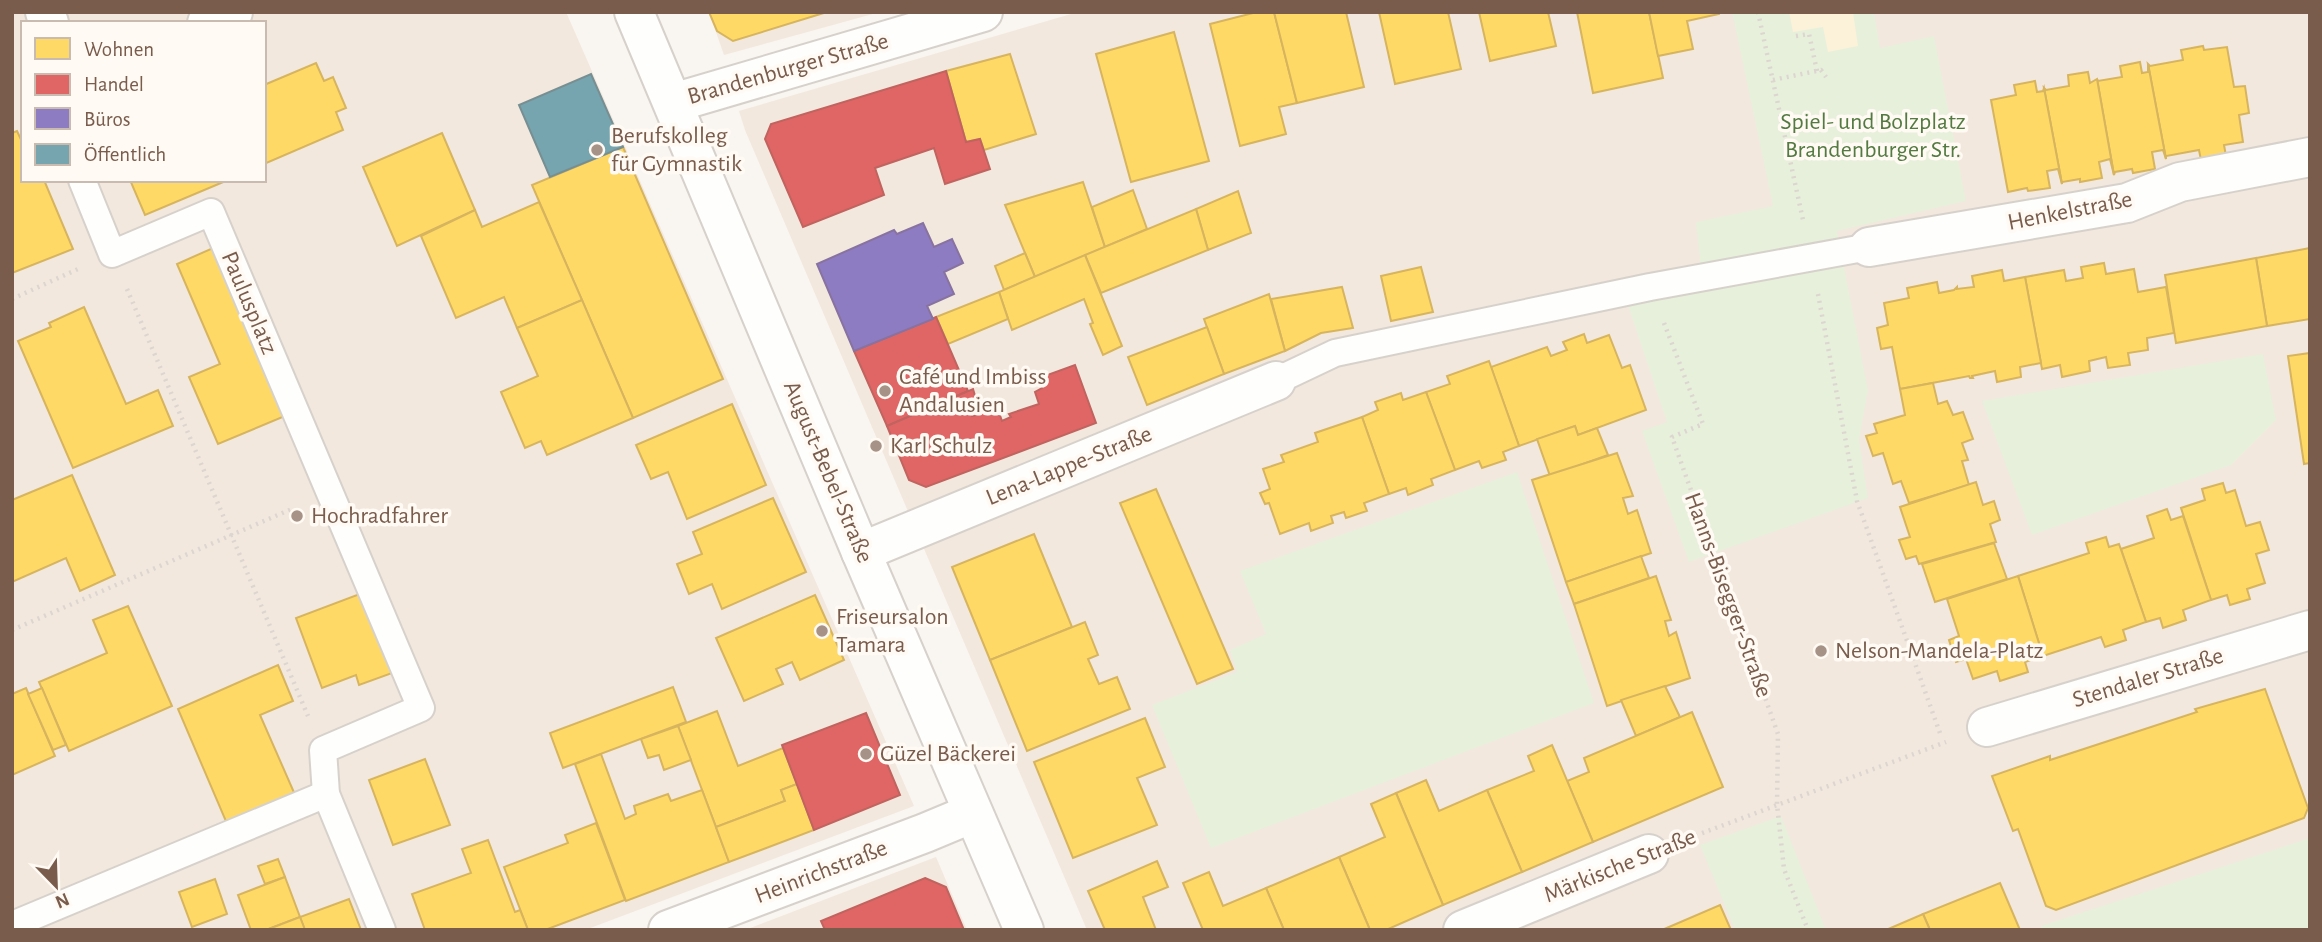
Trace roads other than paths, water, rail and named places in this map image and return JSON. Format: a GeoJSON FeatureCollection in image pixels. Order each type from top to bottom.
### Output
{"type":"FeatureCollection","features":[{"type":"Feature","properties":{"kind":"street"},"geometry":{"type":"LineString","coordinates":[[213,21],[233,12]]}},
{"type":"Feature","properties":{"kind":"street","name":"August-Bebel-Straße"},"geometry":{"type":"LineString","coordinates":[[634,12],[861,552],[1024,930]]}},
{"type":"Feature","properties":{"kind":"street","name":"Brandenburger Straße"},"geometry":{"type":"LineString","coordinates":[[673,103],[983,12]]}},
{"type":"Feature","properties":{"kind":"street","name":"Henkelstraße"},"geometry":{"type":"LineString","coordinates":[[1869,247],[2127,203],[2180,182],[2310,157]]}},
{"type":"Feature","properties":{"kind":"street","name":"Lena-Lappe-Straße"},"geometry":{"type":"LineString","coordinates":[[861,552],[1276,381]]}},
{"type":"Feature","properties":{"kind":"street","name":"Stendaler Straße"},"geometry":{"type":"LineString","coordinates":[[1987,727],[2310,630]]}},
{"type":"Feature","properties":{"kind":"street","name":"Heinrichstraße"},"geometry":{"type":"LineString","coordinates":[[668,930],[972,813]]}},
{"type":"Feature","properties":{"kind":"street","name":"Märkische Straße"},"geometry":{"type":"LineString","coordinates":[[1463,930],[1649,854]]}},
{"type":"Feature","properties":{"kind":"lane","name":"Paulusplatz"},"geometry":{"type":"LineString","coordinates":[[83,182],[112,254],[211,212],[421,708],[323,750],[326,794]]}},
{"type":"Feature","properties":{"kind":"lane"},"geometry":{"type":"LineString","coordinates":[[1276,381],[1335,353],[1650,287],[1869,247]]}},
{"type":"Feature","properties":{"kind":"lane"},"geometry":{"type":"LineString","coordinates":[[12,925],[326,794],[382,930]]}},
{"type":"Feature","properties":{"kind":"place","name":"Berufskolleg für Gymnastik"},"geometry":{"type":"Point","coordinates":[597,150]}},
{"type":"Feature","properties":{"kind":"place","name":"Café und Imbiss Andalusien"},"geometry":{"type":"Point","coordinates":[885,391]}},
{"type":"Feature","properties":{"kind":"place","name":"Karl Schulz"},"geometry":{"type":"Point","coordinates":[876,446]}},
{"type":"Feature","properties":{"kind":"place","name":"Hochradfahrer"},"geometry":{"type":"Point","coordinates":[297,516]}},
{"type":"Feature","properties":{"kind":"place","name":"Friseursalon Tamara"},"geometry":{"type":"Point","coordinates":[822,631]}},
{"type":"Feature","properties":{"kind":"place","name":"Nelson-Mandela-Platz"},"geometry":{"type":"Point","coordinates":[1821,651]}},
{"type":"Feature","properties":{"kind":"place","name":"Güzel Bäckerei"},"geometry":{"type":"Point","coordinates":[866,754]}},
{"type":"Feature","properties":{"kind":"park label","name":"Spiel- und Bolzplatz Brandenburger Str."},"geometry":{"type":"Point","coordinates":[1873,136]}}]}
